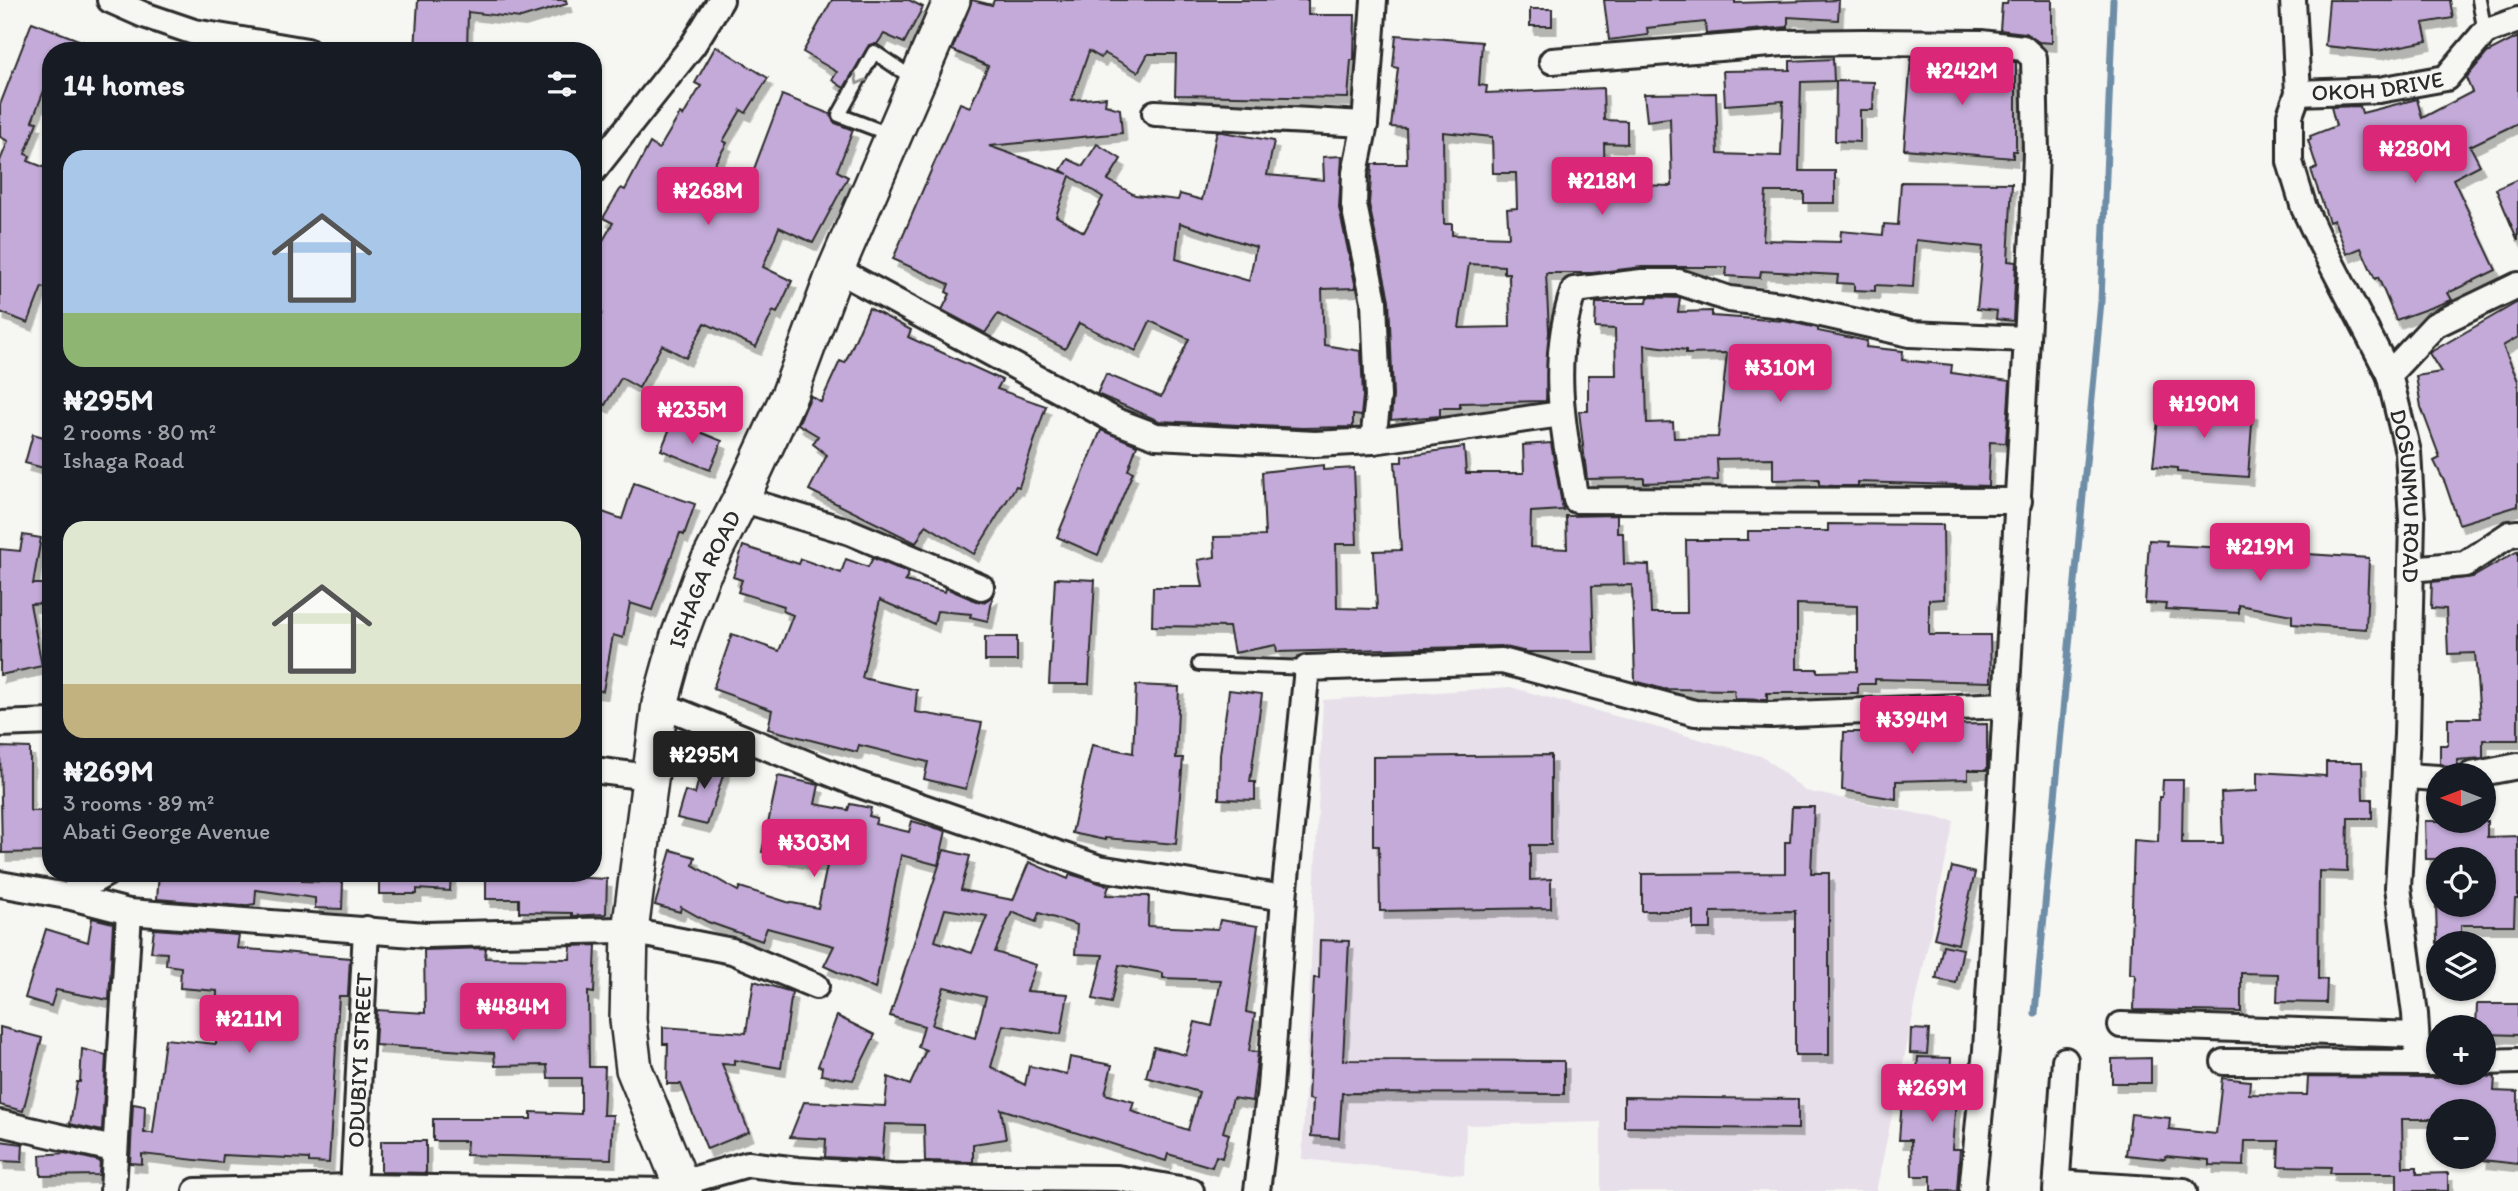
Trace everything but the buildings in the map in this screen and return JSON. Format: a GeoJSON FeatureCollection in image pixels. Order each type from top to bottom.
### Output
{"type":"FeatureCollection","features":[{"type":"Feature","properties":{"kind":"main road","name":"ISHAGA ROAD"},"geometry":{"type":"LineString","coordinates":[[677,1189],[625,1078],[619,1020],[625,930],[641,776],[654,688],[663,648],[696,562],[761,423],[936,0]]}},
{"type":"Feature","properties":{"kind":"main road","name":"ISHAGA ROAD"},"geometry":{"type":"LineString","coordinates":[[625,930],[660,704],[678,639],[701,577],[790,393],[836,269],[952,0]]}},
{"type":"Feature","properties":{"kind":"street"},"geometry":{"type":"LineString","coordinates":[[110,0],[190,41]]}},
{"type":"Feature","properties":{"kind":"street"},"geometry":{"type":"LineString","coordinates":[[602,160],[693,45],[721,0]]}},
{"type":"Feature","properties":{"kind":"street"},"geometry":{"type":"LineString","coordinates":[[1373,441],[1378,397],[1374,301],[1354,205],[1355,173],[1364,124],[1374,0]]}},
{"type":"Feature","properties":{"kind":"street","name":"DOSUNMU ROAD"},"geometry":{"type":"LineString","coordinates":[[2293,0],[2298,93],[2290,115],[2290,162],[2304,208],[2341,285],[2389,374],[2408,452],[2411,569],[2406,776],[2398,887],[2416,1024],[2426,1056]]}},
{"type":"Feature","properties":{"kind":"street","name":"OKOH DRIVE"},"geometry":{"type":"LineString","coordinates":[[2298,93],[2379,90],[2446,78],[2485,32],[2518,20]]}},
{"type":"Feature","properties":{"kind":"street"},"geometry":{"type":"LineString","coordinates":[[1552,61],[1784,43],[1968,43],[2023,48],[2034,58],[2036,152],[2020,500],[1986,1050],[1972,1191]]}},
{"type":"Feature","properties":{"kind":"street"},"geometry":{"type":"LineString","coordinates":[[1155,113],[1364,124]]}},
{"type":"Feature","properties":{"kind":"street"},"geometry":{"type":"LineString","coordinates":[[836,269],[1116,421],[1156,436],[1315,444],[1373,441],[1561,414]]}},
{"type":"Feature","properties":{"kind":"street"},"geometry":{"type":"LineString","coordinates":[[2020,500],[1576,500],[1561,414],[1560,342],[1574,290],[1642,282],[1679,282],[1729,299],[1782,305],[1910,334],[2027,339]]}},
{"type":"Feature","properties":{"kind":"street"},"geometry":{"type":"LineString","coordinates":[[2389,374],[2435,325],[2518,285]]}},
{"type":"Feature","properties":{"kind":"street"},"geometry":{"type":"LineString","coordinates":[[741,499],[850,532],[981,587]]}},
{"type":"Feature","properties":{"kind":"street"},"geometry":{"type":"LineString","coordinates":[[2411,569],[2465,564],[2510,534],[2518,533]]}},
{"type":"Feature","properties":{"kind":"street"},"geometry":{"type":"LineString","coordinates":[[1256,1191],[1270,1088],[1284,898],[1307,668],[1502,662],[1695,713],[1771,715],[2006,705]]}},
{"type":"Feature","properties":{"kind":"street"},"geometry":{"type":"LineString","coordinates":[[660,704],[857,784],[1099,868],[1284,898]]}},
{"type":"Feature","properties":{"kind":"street"},"geometry":{"type":"LineString","coordinates":[[0,724],[42,722]]}},
{"type":"Feature","properties":{"kind":"street"},"geometry":{"type":"LineString","coordinates":[[2496,770],[2518,766]]}},
{"type":"Feature","properties":{"kind":"street"},"geometry":{"type":"LineString","coordinates":[[602,771],[641,776]]}},
{"type":"Feature","properties":{"kind":"street"},"geometry":{"type":"LineString","coordinates":[[2406,776],[2426,777]]}},
{"type":"Feature","properties":{"kind":"street"},"geometry":{"type":"LineString","coordinates":[[67,896],[91,882]]}},
{"type":"Feature","properties":{"kind":"street"},"geometry":{"type":"LineString","coordinates":[[0,884],[67,896],[129,912],[426,935],[625,930],[732,951],[816,986]]}},
{"type":"Feature","properties":{"kind":"street"},"geometry":{"type":"LineString","coordinates":[[113,1191],[113,1149],[129,912]]}},
{"type":"Feature","properties":{"kind":"street","name":"ODUBIYI STREET"},"geometry":{"type":"LineString","coordinates":[[353,1189],[366,929]]}},
{"type":"Feature","properties":{"kind":"street"},"geometry":{"type":"LineString","coordinates":[[2121,1025],[2416,1024]]}},
{"type":"Feature","properties":{"kind":"street"},"geometry":{"type":"LineString","coordinates":[[2065,1060],[2056,1187],[2184,1191]]}},
{"type":"Feature","properties":{"kind":"street"},"geometry":{"type":"LineString","coordinates":[[2496,1062],[2518,1061]]}},
{"type":"Feature","properties":{"kind":"street"},"geometry":{"type":"LineString","coordinates":[[2224,1062],[2426,1063]]}},
{"type":"Feature","properties":{"kind":"street"},"geometry":{"type":"LineString","coordinates":[[0,1123],[113,1149]]}},
{"type":"Feature","properties":{"kind":"street"},"geometry":{"type":"LineString","coordinates":[[196,1191],[677,1189],[748,1164],[798,1171],[891,1176],[1117,1178],[1191,1191]]}},
{"type":"Feature","properties":{"kind":"lane"},"geometry":{"type":"LineString","coordinates":[[2479,0],[2485,32]]}},
{"type":"Feature","properties":{"kind":"lane"},"geometry":{"type":"LineString","coordinates":[[1199,664],[1307,668]]}},
{"type":"Feature","properties":{"kind":"shaded area"},"geometry":{"type":"Polygon","coordinates":[[[1510,687],[1764,757],[1805,791],[1954,821],[1876,1191],[1601,1191],[1601,1122],[1466,1125],[1464,1175],[1302,1159],[1323,700],[1510,687]]]}},
{"type":"Feature","properties":{"kind":"waterway"},"geometry":{"type":"LineString","coordinates":[[2035,1013],[2101,301],[2113,0]]}}]}
